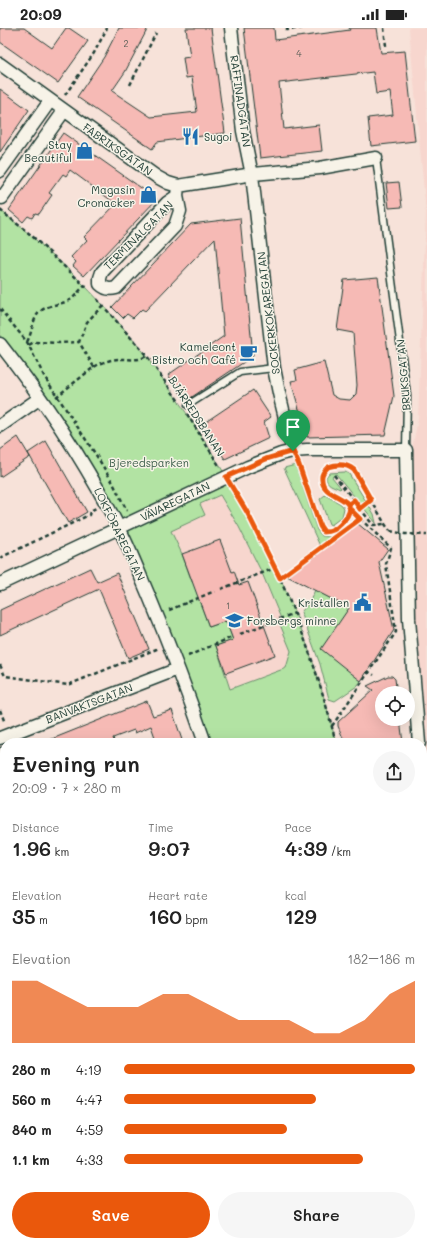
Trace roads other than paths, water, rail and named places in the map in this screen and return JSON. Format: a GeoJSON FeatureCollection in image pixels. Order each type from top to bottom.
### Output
{"type":"FeatureCollection","features":[{"type":"Feature","properties":{"kind":"street","name":"RAFFINADGATAN"},"geometry":{"type":"LineString","coordinates":[[231,28],[243,131],[252,175]]}},
{"type":"Feature","properties":{"kind":"street","name":"FABRIKSGATAN"},"geometry":{"type":"LineString","coordinates":[[0,64],[57,106],[168,183],[177,191]]}},
{"type":"Feature","properties":{"kind":"street"},"geometry":{"type":"LineString","coordinates":[[0,171],[57,106]]}},
{"type":"Feature","properties":{"kind":"street"},"geometry":{"type":"LineString","coordinates":[[0,196],[2,198],[57,106]]}},
{"type":"Feature","properties":{"kind":"street","name":"BRUKSGATAN"},"geometry":{"type":"LineString","coordinates":[[252,175],[320,168],[376,158]]}},
{"type":"Feature","properties":{"kind":"street"},"geometry":{"type":"LineString","coordinates":[[177,191],[252,175]]}},
{"type":"Feature","properties":{"kind":"street","name":"SOCKERKOKAREGATAN"},"geometry":{"type":"LineString","coordinates":[[252,175],[274,368],[278,393],[293,451]]}},
{"type":"Feature","properties":{"kind":"street","name":"TERMINALGATAN"},"geometry":{"type":"LineString","coordinates":[[177,191],[180,211],[175,226],[116,288],[104,288],[100,284],[102,272],[177,191]]}},
{"type":"Feature","properties":{"kind":"street","name":"LOKFÖRAREGATAN"},"geometry":{"type":"LineString","coordinates":[[0,344],[22,372],[57,422],[80,458],[119,528],[144,584],[178,669],[203,738]]}},
{"type":"Feature","properties":{"kind":"street"},"geometry":{"type":"LineString","coordinates":[[0,426],[40,398]]}},
{"type":"Feature","properties":{"kind":"street","name":"BRUKSGATAN"},"geometry":{"type":"LineString","coordinates":[[406,450],[409,620],[419,738]]}},
{"type":"Feature","properties":{"kind":"street","name":"VÄVAREGATAN"},"geometry":{"type":"LineString","coordinates":[[0,584],[254,464],[293,451],[406,450]]}},
{"type":"Feature","properties":{"kind":"street","name":"BANVAKTSGATAN"},"geometry":{"type":"LineString","coordinates":[[0,738],[178,669]]}},
{"type":"Feature","properties":{"kind":"lane","name":"BRUKSGATAN"},"geometry":{"type":"LineString","coordinates":[[376,158],[407,395],[406,450]]}},
{"type":"Feature","properties":{"kind":"lane"},"geometry":{"type":"LineString","coordinates":[[188,404],[240,372],[274,368]]}},
{"type":"Feature","properties":{"kind":"place","name":"Sugoi"},"geometry":{"type":"Point","coordinates":[191,136]}},
{"type":"Feature","properties":{"kind":"place","name":"Stay Beautiful"},"geometry":{"type":"Point","coordinates":[85,150]}},
{"type":"Feature","properties":{"kind":"place","name":"Magasin Cronacker"},"geometry":{"type":"Point","coordinates":[148,195]}},
{"type":"Feature","properties":{"kind":"place","name":"Kameleont Bistro och Café"},"geometry":{"type":"Point","coordinates":[249,352]}},
{"type":"Feature","properties":{"kind":"place","name":"Kristallen"},"geometry":{"type":"Point","coordinates":[362,602]}},
{"type":"Feature","properties":{"kind":"place","name":"Forsbergs minne"},"geometry":{"type":"Point","coordinates":[234,620]}},
{"type":"Feature","properties":{"kind":"park label","name":"Bjeredsparken"},"geometry":{"type":"Point","coordinates":[149,462]}}]}
